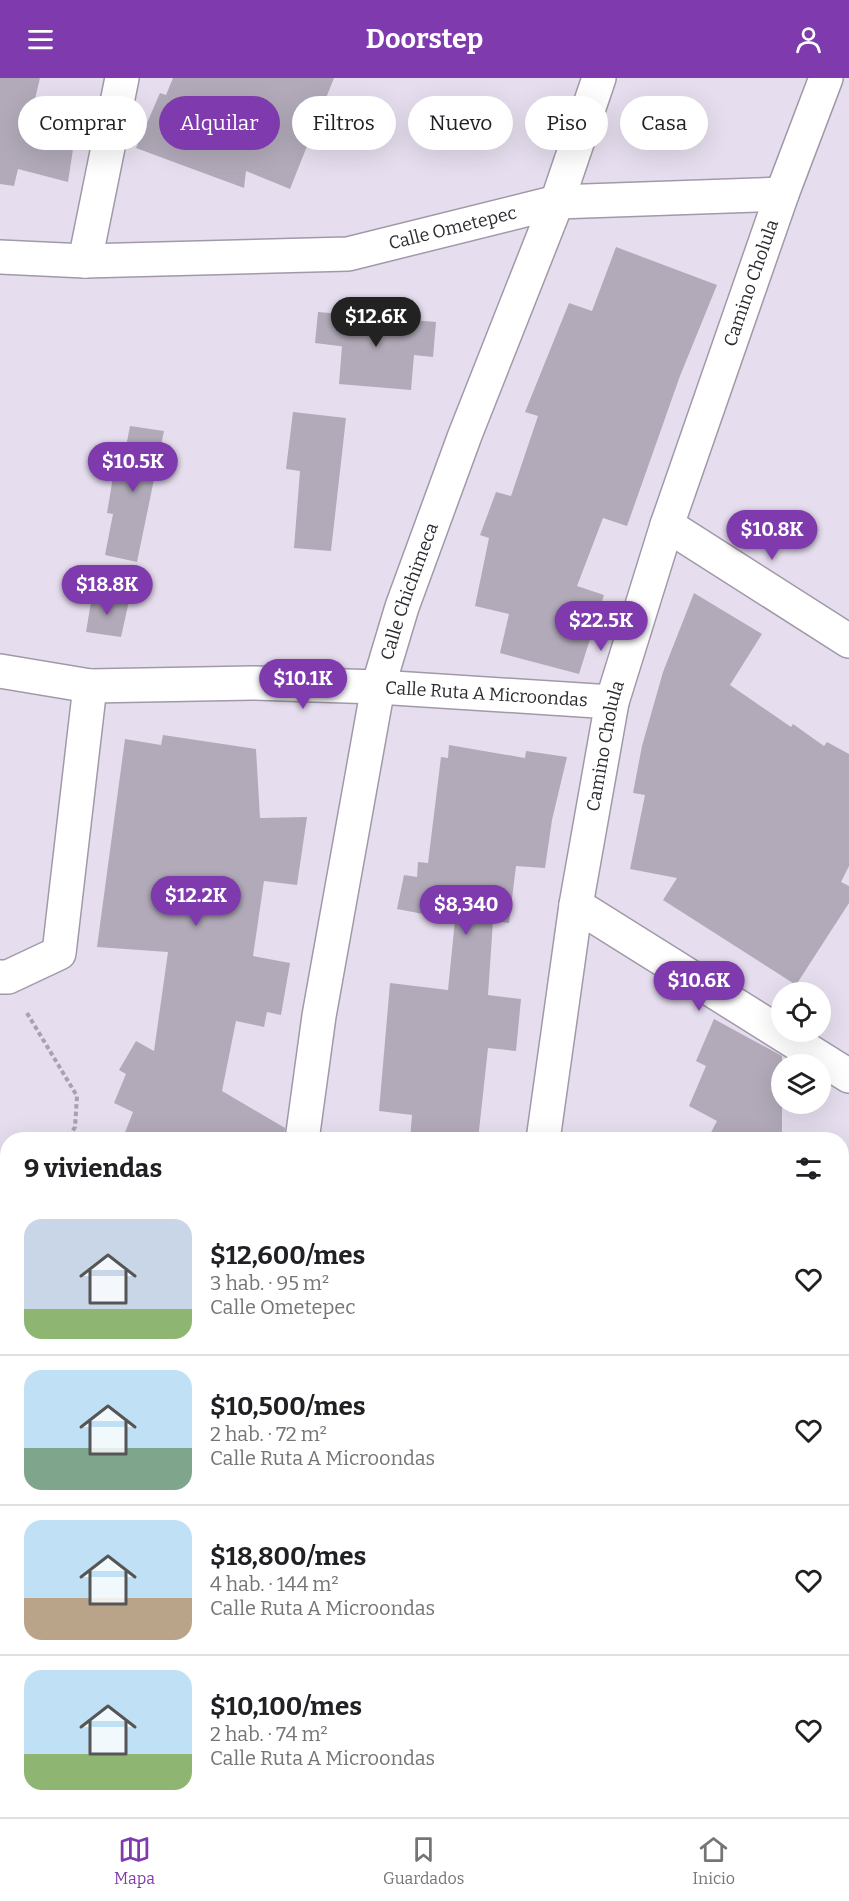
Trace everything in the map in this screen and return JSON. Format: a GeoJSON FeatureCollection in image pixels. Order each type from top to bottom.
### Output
{"type":"FeatureCollection","features":[{"type":"Feature","properties":{"kind":"street"},"geometry":{"type":"LineString","coordinates":[[85,261],[122,78]]}},
{"type":"Feature","properties":{"kind":"street","name":"Calle Chichimeca"},"geometry":{"type":"LineString","coordinates":[[303,1132],[319,1016],[378,687],[402,607],[457,456],[557,202],[599,78]]}},
{"type":"Feature","properties":{"kind":"street"},"geometry":{"type":"LineString","coordinates":[[782,194],[826,78]]}},
{"type":"Feature","properties":{"kind":"street","name":"Calle Ometepec"},"geometry":{"type":"LineString","coordinates":[[0,257],[85,261],[348,254],[557,202],[782,194]]}},
{"type":"Feature","properties":{"kind":"street","name":"Camino Cholula"},"geometry":{"type":"LineString","coordinates":[[544,1132],[576,905],[612,702],[667,525],[782,194]]}},
{"type":"Feature","properties":{"kind":"street"},"geometry":{"type":"LineString","coordinates":[[667,525],[849,641]]}},
{"type":"Feature","properties":{"kind":"street","name":"Calle Ruta A Microondas"},"geometry":{"type":"LineString","coordinates":[[0,671],[90,686],[253,683],[378,687],[612,702]]}},
{"type":"Feature","properties":{"kind":"street"},"geometry":{"type":"LineString","coordinates":[[4,977],[59,953],[90,686]]}},
{"type":"Feature","properties":{"kind":"street"},"geometry":{"type":"LineString","coordinates":[[576,905],[849,1076]]}},
{"type":"Feature","properties":{"kind":"path"},"geometry":{"type":"LineString","coordinates":[[4,977],[77,1096],[75,1127],[72,1132]]}},
{"type":"Feature","properties":{"kind":"building"},"geometry":{"type":"Polygon","coordinates":[[[0,78],[40,78],[36,96],[18,96],[18,150],[73,150],[68,182],[18,169],[14,186],[0,184],[0,78]]]}},
{"type":"Feature","properties":{"kind":"building"},"geometry":{"type":"Polygon","coordinates":[[[173,78],[334,78],[327,96],[292,96],[292,150],[305,150],[290,189],[246,171],[244,188],[141,150],[147,150],[147,123],[160,93],[166,95],[173,78]]]}},
{"type":"Feature","properties":{"kind":"building"},"geometry":{"type":"Polygon","coordinates":[[[616,247],[717,285],[680,376],[627,526],[603,518],[577,586],[604,595],[579,674],[500,653],[509,614],[475,606],[489,538],[480,535],[496,492],[511,496],[538,416],[525,412],[569,303],[592,311],[616,247]]]}},
{"type":"Feature","properties":{"kind":"building"},"geometry":{"type":"Polygon","coordinates":[[[318,312],[436,322],[433,357],[414,355],[411,390],[339,384],[342,346],[315,343],[318,312]]]}},
{"type":"Feature","properties":{"kind":"building"},"geometry":{"type":"Polygon","coordinates":[[[293,412],[346,418],[331,551],[294,548],[300,471],[286,469],[293,412]]]}},
{"type":"Feature","properties":{"kind":"building"},"geometry":{"type":"Polygon","coordinates":[[[130,426],[164,431],[137,562],[105,555],[113,514],[107,513],[114,471],[121,472],[130,426]]]}},
{"type":"Feature","properties":{"kind":"building"},"geometry":{"type":"Polygon","coordinates":[[[694,593],[762,634],[730,685],[791,727],[793,724],[824,746],[827,742],[849,754],[849,866],[841,882],[849,886],[849,903],[798,982],[791,982],[663,900],[677,878],[630,869],[645,795],[633,793],[642,746],[663,672],[694,593]]]}},
{"type":"Feature","properties":{"kind":"building"},"geometry":{"type":"Polygon","coordinates":[[[92,596],[129,601],[121,637],[86,632],[92,596]]]}},
{"type":"Feature","properties":{"kind":"building"},"geometry":{"type":"Polygon","coordinates":[[[163,735],[256,749],[260,818],[307,817],[297,885],[264,881],[253,956],[290,963],[281,1015],[267,1012],[264,1027],[236,1021],[222,1091],[285,1128],[285,1132],[125,1132],[133,1112],[114,1103],[126,1074],[119,1070],[136,1041],[154,1051],[168,952],[97,947],[125,739],[161,745],[163,735]]]}},
{"type":"Feature","properties":{"kind":"building"},"geometry":{"type":"Polygon","coordinates":[[[449,745],[525,758],[526,751],[567,757],[552,820],[545,868],[516,866],[509,923],[493,921],[488,995],[521,999],[516,1051],[488,1048],[479,1132],[411,1132],[412,1115],[379,1111],[390,983],[448,990],[455,920],[397,909],[404,875],[417,877],[418,862],[428,863],[441,757],[448,758],[449,745]]]}},
{"type":"Feature","properties":{"kind":"building"},"geometry":{"type":"Polygon","coordinates":[[[714,1019],[778,1054],[771,1054],[771,1114],[782,1114],[782,1132],[711,1132],[717,1121],[689,1106],[706,1066],[696,1061],[714,1019]]]}}]}
